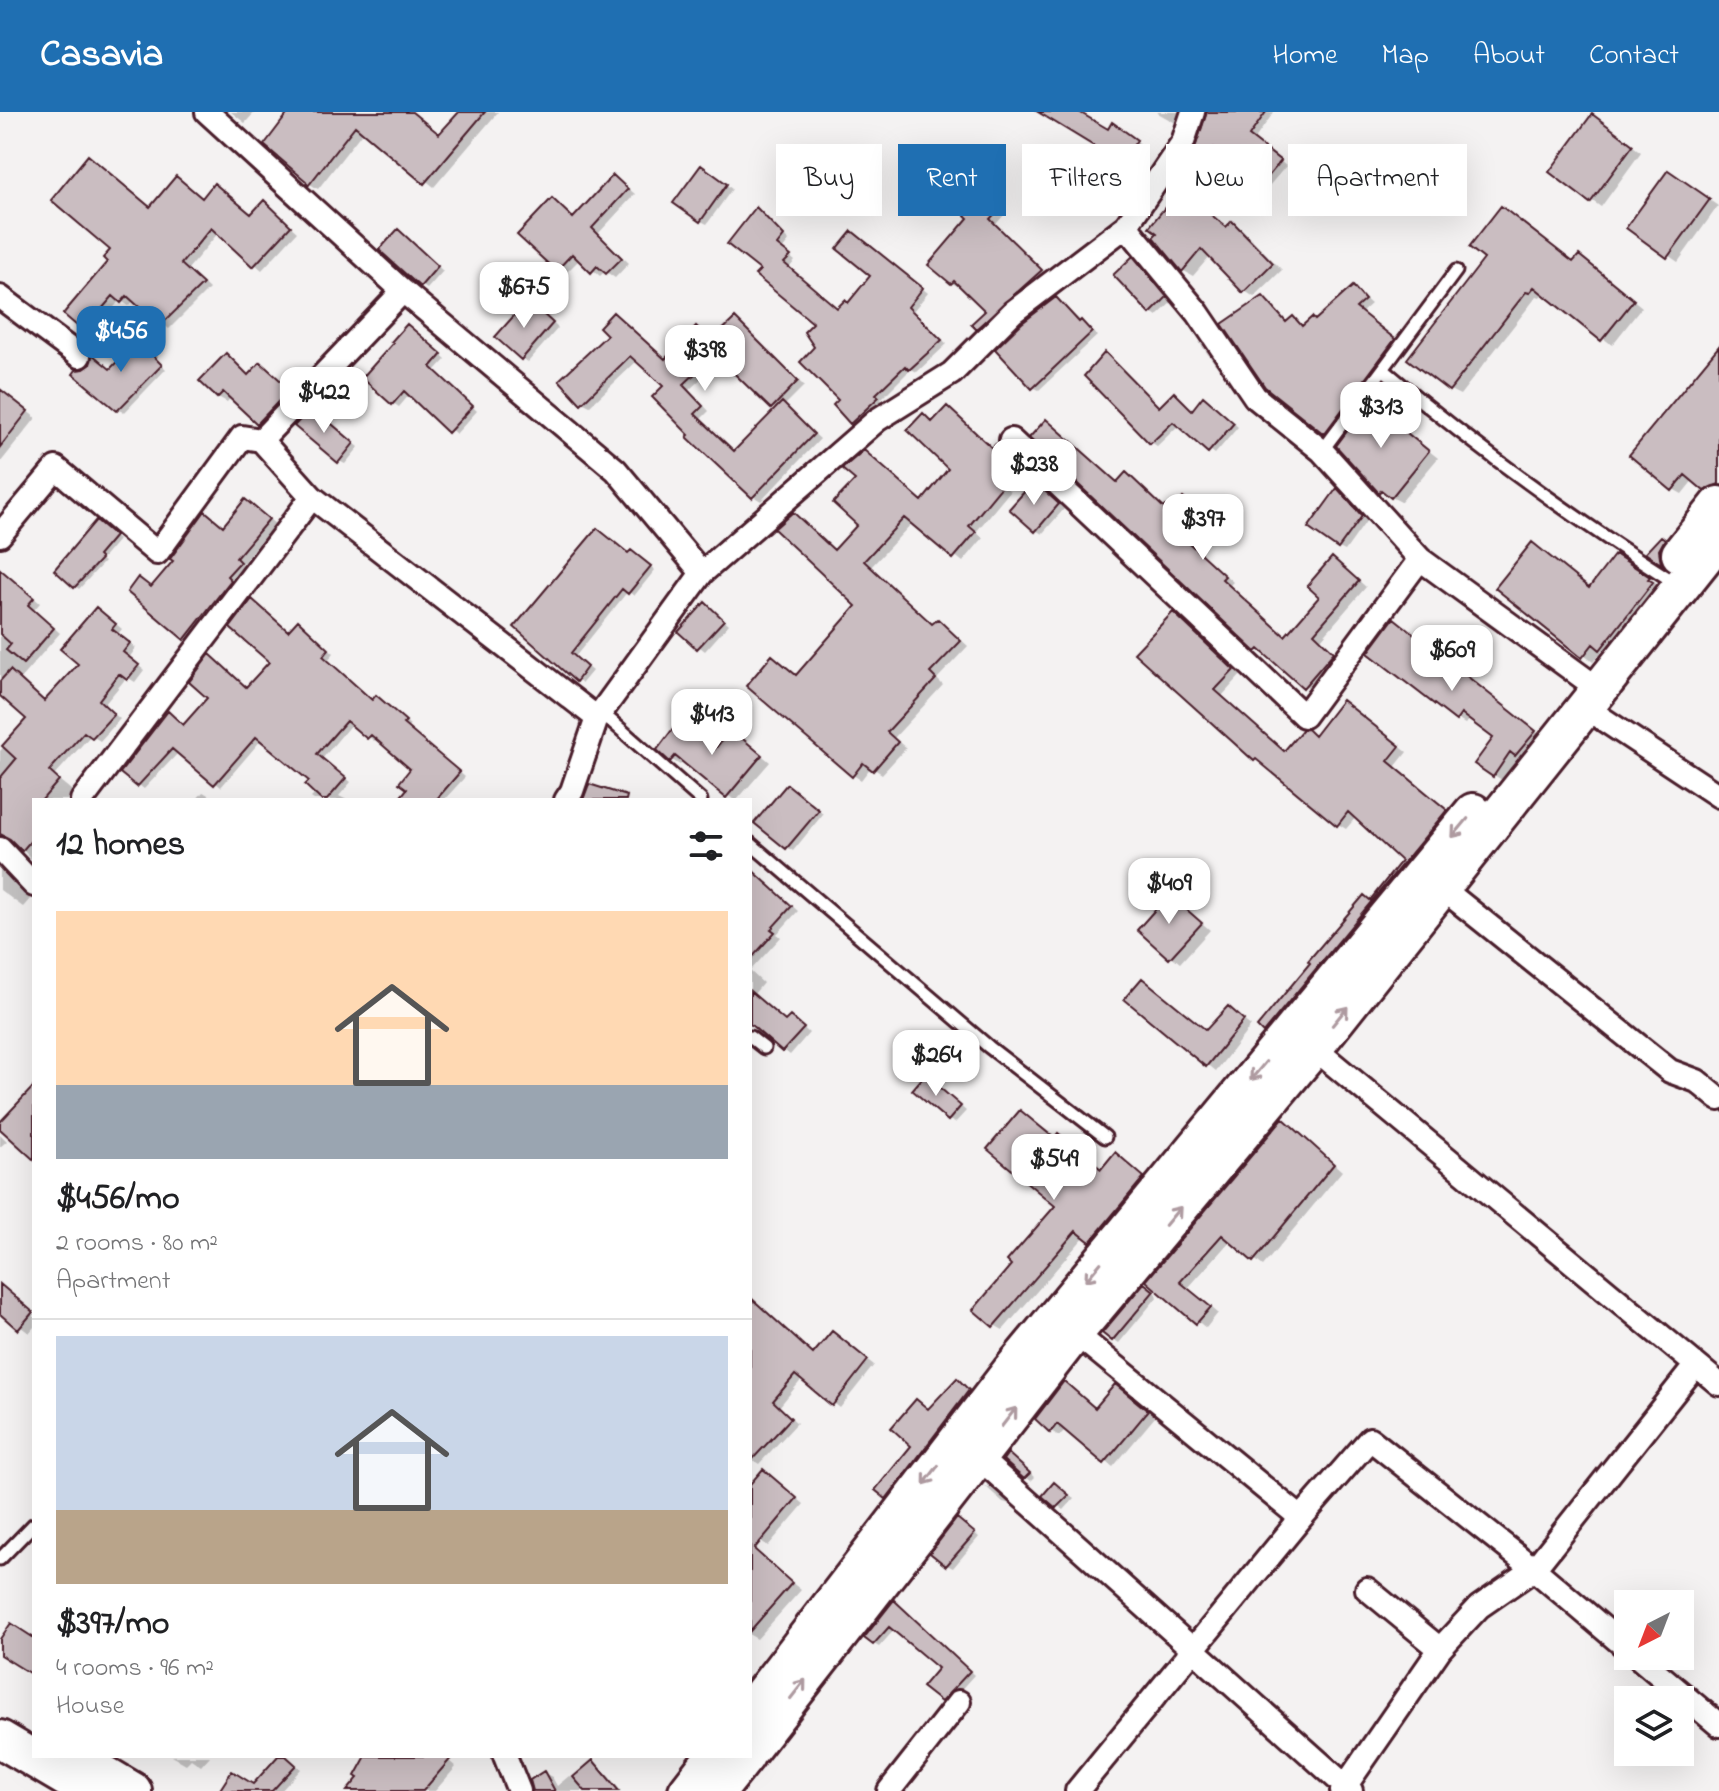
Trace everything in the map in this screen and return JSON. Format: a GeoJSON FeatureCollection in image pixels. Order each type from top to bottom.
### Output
{"type":"FeatureCollection","features":[{"type":"Feature","properties":{"kind":"main road"},"geometry":{"type":"LineString","coordinates":[[752,1747],[1075,1333],[1443,889],[1672,581],[1719,505]]}},
{"type":"Feature","properties":{"kind":"main road"},"geometry":{"type":"LineString","coordinates":[[1672,581],[1719,539]]}},
{"type":"Feature","properties":{"kind":"main road"},"geometry":{"type":"LineString","coordinates":[[752,1707],[1010,1372],[1590,692]]}},
{"type":"Feature","properties":{"kind":"main road"},"geometry":{"type":"LineString","coordinates":[[0,1712],[32,1731]]}},
{"type":"Feature","properties":{"kind":"main road"},"geometry":{"type":"LineString","coordinates":[[0,1739],[32,1758]]}},
{"type":"Feature","properties":{"kind":"main road"},"geometry":{"type":"LineString","coordinates":[[32,1758],[88,1791]]}},
{"type":"Feature","properties":{"kind":"main road"},"geometry":{"type":"LineString","coordinates":[[77,1758],[133,1791]]}},
{"type":"Feature","properties":{"kind":"main road"},"geometry":{"type":"LineString","coordinates":[[687,1791],[712,1758]]}},
{"type":"Feature","properties":{"kind":"main road"},"geometry":{"type":"LineString","coordinates":[[718,1791],[744,1758]]}},
{"type":"Feature","properties":{"kind":"street"},"geometry":{"type":"LineString","coordinates":[[207,112],[403,291],[616,470],[702,573]]}},
{"type":"Feature","properties":{"kind":"street"},"geometry":{"type":"LineString","coordinates":[[567,798],[599,715],[702,573],[877,420],[952,373],[1013,312],[1126,226],[1183,142],[1193,112]]}},
{"type":"Feature","properties":{"kind":"street"},"geometry":{"type":"LineString","coordinates":[[1126,226],[1198,313],[1255,397],[1322,451],[1420,559],[1719,796]]}},
{"type":"Feature","properties":{"kind":"street"},"geometry":{"type":"LineString","coordinates":[[261,440],[403,291]]}},
{"type":"Feature","properties":{"kind":"street"},"geometry":{"type":"LineString","coordinates":[[0,297],[79,356]]}},
{"type":"Feature","properties":{"kind":"street"},"geometry":{"type":"LineString","coordinates":[[0,535],[56,468],[157,553],[242,437],[261,440],[312,497],[599,715]]}},
{"type":"Feature","properties":{"kind":"street"},"geometry":{"type":"LineString","coordinates":[[1011,440],[1304,716],[1420,559]]}},
{"type":"Feature","properties":{"kind":"street"},"geometry":{"type":"LineString","coordinates":[[84,798],[312,497]]}},
{"type":"Feature","properties":{"kind":"street"},"geometry":{"type":"LineString","coordinates":[[0,849],[31,874]]}},
{"type":"Feature","properties":{"kind":"street"},"geometry":{"type":"LineString","coordinates":[[1443,889],[1670,1071],[1697,1081],[1719,1099]]}},
{"type":"Feature","properties":{"kind":"street"},"geometry":{"type":"LineString","coordinates":[[1314,1048],[1719,1384]]}},
{"type":"Feature","properties":{"kind":"street"},"geometry":{"type":"LineString","coordinates":[[1075,1333],[1301,1518]]}},
{"type":"Feature","properties":{"kind":"street"},"geometry":{"type":"LineString","coordinates":[[978,1457],[1346,1790],[1440,1649],[1479,1607],[1534,1569],[1696,1365]]}},
{"type":"Feature","properties":{"kind":"street"},"geometry":{"type":"LineString","coordinates":[[1077,1791],[1301,1518],[1370,1439],[1534,1569],[1614,1637]]}},
{"type":"Feature","properties":{"kind":"street"},"geometry":{"type":"LineString","coordinates":[[1367,1589],[1440,1649]]}},
{"type":"Feature","properties":{"kind":"street"},"geometry":{"type":"LineString","coordinates":[[1654,1670],[1719,1725]]}},
{"type":"Feature","properties":{"kind":"street"},"geometry":{"type":"LineString","coordinates":[[889,1791],[959,1702]]}},
{"type":"Feature","properties":{"kind":"street"},"geometry":{"type":"LineString","coordinates":[[506,1758],[519,1791]]}},
{"type":"Feature","properties":{"kind":"lane"},"geometry":{"type":"LineString","coordinates":[[1322,451],[1456,271]]}},
{"type":"Feature","properties":{"kind":"lane"},"geometry":{"type":"LineString","coordinates":[[1384,370],[1447,423],[1581,522],[1672,581]]}},
{"type":"Feature","properties":{"kind":"lane"},"geometry":{"type":"LineString","coordinates":[[599,715],[699,798]]}},
{"type":"Feature","properties":{"kind":"lane"},"geometry":{"type":"LineString","coordinates":[[752,845],[989,1047],[1105,1137]]}},
{"type":"Feature","properties":{"kind":"lane"},"geometry":{"type":"LineString","coordinates":[[752,1039],[764,1048]]}},
{"type":"Feature","properties":{"kind":"lane"},"geometry":{"type":"LineString","coordinates":[[0,1559],[32,1526]]}},
{"type":"Feature","properties":{"kind":"building"},"geometry":{"type":"Polygon","coordinates":[[[289,112],[412,112],[439,134],[459,112],[485,112],[424,184],[355,126],[308,186],[264,145],[289,112]]]}},
{"type":"Feature","properties":{"kind":"building"},"geometry":{"type":"Polygon","coordinates":[[[1038,112],[1079,112],[1108,129],[1112,122],[1137,140],[1134,144],[1091,144],[1038,112]]]}},
{"type":"Feature","properties":{"kind":"building"},"geometry":{"type":"Polygon","coordinates":[[[1207,112],[1266,112],[1249,136],[1259,144],[1196,144],[1207,112]]]}},
{"type":"Feature","properties":{"kind":"building"},"geometry":{"type":"Polygon","coordinates":[[[1592,114],[1633,145],[1590,203],[1549,172],[1592,114]]]}},
{"type":"Feature","properties":{"kind":"building"},"geometry":{"type":"Polygon","coordinates":[[[1272,154],[1281,161],[1272,172],[1272,154]]]}},
{"type":"Feature","properties":{"kind":"building"},"geometry":{"type":"Polygon","coordinates":[[[88,155],[150,207],[176,176],[202,198],[214,183],[251,214],[264,200],[291,226],[253,267],[211,228],[181,264],[203,284],[160,326],[127,296],[121,303],[113,296],[83,331],[63,314],[107,262],[103,258],[110,250],[51,200],[88,155]]]}},
{"type":"Feature","properties":{"kind":"building"},"geometry":{"type":"Polygon","coordinates":[[[701,165],[727,184],[700,222],[673,203],[701,165]]]}},
{"type":"Feature","properties":{"kind":"building"},"geometry":{"type":"Polygon","coordinates":[[[1668,170],[1710,199],[1667,258],[1626,228],[1668,170]]]}},
{"type":"Feature","properties":{"kind":"building"},"geometry":{"type":"Polygon","coordinates":[[[613,175],[628,189],[592,228],[622,258],[606,274],[597,266],[591,273],[572,254],[556,271],[517,235],[552,198],[573,218],[613,175]]]}},
{"type":"Feature","properties":{"kind":"building"},"geometry":{"type":"Polygon","coordinates":[[[1166,206],[1166,216],[1213,216],[1226,227],[1232,221],[1273,263],[1243,293],[1201,249],[1182,272],[1153,237],[1157,233],[1149,227],[1166,206]]]}},
{"type":"Feature","properties":{"kind":"building"},"geometry":{"type":"Polygon","coordinates":[[[1501,206],[1573,262],[1579,255],[1634,300],[1601,341],[1534,287],[1529,293],[1526,292],[1449,391],[1407,359],[1484,259],[1469,247],[1501,206]]]}},
{"type":"Feature","properties":{"kind":"building"},"geometry":{"type":"Polygon","coordinates":[[[756,207],[784,236],[777,245],[791,256],[784,263],[837,308],[845,300],[848,303],[870,276],[837,249],[852,231],[923,288],[908,307],[942,340],[909,370],[905,366],[876,394],[879,397],[850,424],[833,405],[838,400],[800,362],[814,347],[804,332],[813,323],[755,275],[760,270],[727,244],[756,207]]]}},
{"type":"Feature","properties":{"kind":"building"},"geometry":{"type":"Polygon","coordinates":[[[966,216],[993,216],[990,219],[1042,270],[976,329],[971,324],[985,311],[954,281],[951,284],[928,265],[968,218],[966,216]]]}},
{"type":"Feature","properties":{"kind":"building"},"geometry":{"type":"Polygon","coordinates":[[[398,229],[438,266],[420,287],[379,250],[398,229]]]}},
{"type":"Feature","properties":{"kind":"building"},"geometry":{"type":"Polygon","coordinates":[[[1133,256],[1167,297],[1150,314],[1113,275],[1133,256]]]}},
{"type":"Feature","properties":{"kind":"building"},"geometry":{"type":"Polygon","coordinates":[[[1353,286],[1365,300],[1356,308],[1395,339],[1324,434],[1265,387],[1222,324],[1263,296],[1286,322],[1293,316],[1302,326],[1312,317],[1315,320],[1353,286]]]}},
{"type":"Feature","properties":{"kind":"building"},"geometry":{"type":"Polygon","coordinates":[[[1056,297],[1092,332],[1032,389],[995,349],[1056,297]]]}},
{"type":"Feature","properties":{"kind":"building"},"geometry":{"type":"Polygon","coordinates":[[[528,300],[553,323],[521,360],[495,337],[528,300]]]}},
{"type":"Feature","properties":{"kind":"building"},"geometry":{"type":"Polygon","coordinates":[[[613,312],[665,359],[696,326],[711,341],[735,318],[798,381],[771,409],[715,355],[683,385],[703,406],[695,414],[734,451],[782,402],[814,434],[752,498],[687,437],[689,435],[652,397],[663,386],[630,356],[581,404],[559,380],[607,335],[599,327],[613,312]]]}},
{"type":"Feature","properties":{"kind":"building"},"geometry":{"type":"Polygon","coordinates":[[[407,324],[442,354],[431,367],[473,406],[448,433],[404,391],[392,405],[362,378],[407,324]]]}},
{"type":"Feature","properties":{"kind":"building"},"geometry":{"type":"Polygon","coordinates":[[[144,334],[157,347],[151,354],[162,365],[117,411],[73,374],[90,365],[92,354],[110,369],[144,334]]]}},
{"type":"Feature","properties":{"kind":"building"},"geometry":{"type":"Polygon","coordinates":[[[1719,346],[1719,484],[1704,491],[1685,475],[1672,491],[1629,455],[1719,346]]]}},
{"type":"Feature","properties":{"kind":"building"},"geometry":{"type":"Polygon","coordinates":[[[1105,352],[1159,407],[1174,392],[1192,410],[1203,396],[1234,423],[1208,453],[1173,422],[1150,444],[1084,376],[1105,352]]]}},
{"type":"Feature","properties":{"kind":"building"},"geometry":{"type":"Polygon","coordinates":[[[226,353],[248,375],[260,362],[290,389],[257,424],[223,392],[217,398],[199,381],[226,353]]]}},
{"type":"Feature","properties":{"kind":"building"},"geometry":{"type":"Polygon","coordinates":[[[0,389],[28,411],[0,447],[0,389]]]}},
{"type":"Feature","properties":{"kind":"building"},"geometry":{"type":"Polygon","coordinates":[[[1369,402],[1429,451],[1391,498],[1381,490],[1379,493],[1336,446],[1369,402]]]}},
{"type":"Feature","properties":{"kind":"building"},"geometry":{"type":"Polygon","coordinates":[[[947,406],[992,448],[996,444],[1008,456],[991,475],[1003,485],[969,526],[976,532],[953,559],[904,518],[864,561],[932,624],[938,619],[961,641],[930,673],[936,679],[887,732],[898,742],[873,771],[863,763],[852,777],[746,686],[772,655],[796,675],[856,606],[774,529],[793,512],[834,550],[857,525],[833,503],[855,480],[842,469],[864,450],[922,501],[948,469],[907,430],[923,413],[932,422],[947,406]]]}},
{"type":"Feature","properties":{"kind":"building"},"geometry":{"type":"Polygon","coordinates":[[[312,407],[354,443],[338,463],[294,426],[312,407]]]}},
{"type":"Feature","properties":{"kind":"building"},"geometry":{"type":"Polygon","coordinates":[[[1046,419],[1117,482],[1126,472],[1164,508],[1166,506],[1173,511],[1183,498],[1196,509],[1177,532],[1225,576],[1222,579],[1285,636],[1319,597],[1307,586],[1332,557],[1359,581],[1314,633],[1334,652],[1303,688],[1259,649],[1256,652],[1029,438],[1046,419]]]}},
{"type":"Feature","properties":{"kind":"building"},"geometry":{"type":"Polygon","coordinates":[[[1034,481],[1059,504],[1035,532],[1009,509],[1034,481]]]}},
{"type":"Feature","properties":{"kind":"building"},"geometry":{"type":"Polygon","coordinates":[[[1337,488],[1362,516],[1338,549],[1308,528],[1337,488]]]}},
{"type":"Feature","properties":{"kind":"building"},"geometry":{"type":"Polygon","coordinates":[[[245,499],[269,519],[236,558],[240,562],[227,576],[231,580],[184,640],[127,592],[138,577],[151,587],[173,561],[170,559],[205,511],[223,526],[245,499]]]}},
{"type":"Feature","properties":{"kind":"building"},"geometry":{"type":"Polygon","coordinates":[[[96,520],[115,536],[98,556],[101,559],[74,588],[54,570],[96,520]]]}},
{"type":"Feature","properties":{"kind":"building"},"geometry":{"type":"Polygon","coordinates":[[[597,528],[628,553],[631,550],[651,566],[628,594],[622,589],[571,653],[587,667],[576,682],[514,627],[597,528]]]}},
{"type":"Feature","properties":{"kind":"building"},"geometry":{"type":"Polygon","coordinates":[[[1661,536],[1665,539],[1659,550],[1661,564],[1645,553],[1661,536]]]}},
{"type":"Feature","properties":{"kind":"building"},"geometry":{"type":"Polygon","coordinates":[[[1532,542],[1589,588],[1615,554],[1650,577],[1648,579],[1653,582],[1600,650],[1593,644],[1582,658],[1495,588],[1532,542]]]}},
{"type":"Feature","properties":{"kind":"building"},"geometry":{"type":"Polygon","coordinates":[[[0,569],[34,598],[28,605],[54,628],[23,664],[6,650],[11,644],[0,634],[0,569]]]}},
{"type":"Feature","properties":{"kind":"building"},"geometry":{"type":"Polygon","coordinates":[[[252,599],[288,631],[298,620],[329,649],[323,656],[372,700],[376,695],[406,721],[403,724],[460,772],[438,798],[400,798],[407,789],[399,783],[410,769],[371,735],[367,739],[346,721],[317,754],[346,778],[329,798],[319,798],[305,785],[309,781],[256,737],[214,785],[172,749],[137,787],[120,773],[168,711],[183,725],[207,698],[189,682],[210,654],[246,687],[269,662],[230,628],[252,599]]]}},
{"type":"Feature","properties":{"kind":"building"},"geometry":{"type":"Polygon","coordinates":[[[705,602],[724,620],[697,649],[678,632],[705,602]]]}},
{"type":"Feature","properties":{"kind":"building"},"geometry":{"type":"Polygon","coordinates":[[[96,607],[116,624],[112,629],[130,643],[123,652],[139,665],[127,680],[119,674],[99,700],[114,714],[92,738],[84,732],[49,771],[59,780],[44,798],[32,798],[32,839],[22,851],[0,834],[0,778],[16,759],[2,746],[26,719],[0,696],[0,681],[10,670],[44,701],[78,664],[60,649],[96,607]]]}},
{"type":"Feature","properties":{"kind":"building"},"geometry":{"type":"Polygon","coordinates":[[[1173,612],[1234,670],[1215,690],[1284,751],[1302,730],[1307,729],[1314,736],[1342,700],[1400,746],[1388,761],[1447,810],[1263,1033],[1257,1027],[1310,963],[1308,961],[1364,895],[1370,900],[1401,861],[1348,812],[1337,826],[1256,759],[1254,761],[1134,653],[1173,612]]]}},
{"type":"Feature","properties":{"kind":"building"},"geometry":{"type":"Polygon","coordinates":[[[1394,618],[1536,731],[1515,756],[1510,752],[1493,777],[1474,764],[1493,738],[1461,714],[1456,721],[1368,653],[1394,618]]]}},
{"type":"Feature","properties":{"kind":"building"},"geometry":{"type":"Polygon","coordinates":[[[678,722],[715,749],[731,729],[762,755],[726,798],[675,756],[670,762],[657,750],[678,722]]]}},
{"type":"Feature","properties":{"kind":"building"},"geometry":{"type":"Polygon","coordinates":[[[589,784],[627,796],[626,798],[584,798],[589,784]]]}},
{"type":"Feature","properties":{"kind":"building"},"geometry":{"type":"Polygon","coordinates":[[[787,784],[819,810],[786,849],[754,823],[787,784]]]}},
{"type":"Feature","properties":{"kind":"building"},"geometry":{"type":"Polygon","coordinates":[[[752,870],[792,906],[771,929],[775,932],[752,958],[752,870]]]}},
{"type":"Feature","properties":{"kind":"building"},"geometry":{"type":"Polygon","coordinates":[[[1169,894],[1202,923],[1169,959],[1137,930],[1169,894]]]}},
{"type":"Feature","properties":{"kind":"building"},"geometry":{"type":"Polygon","coordinates":[[[1142,978],[1206,1030],[1228,1006],[1244,1020],[1206,1067],[1124,999],[1142,978]]]}},
{"type":"Feature","properties":{"kind":"building"},"geometry":{"type":"Polygon","coordinates":[[[752,993],[785,1021],[790,1016],[804,1028],[782,1052],[752,1026],[752,993]]]}},
{"type":"Feature","properties":{"kind":"building"},"geometry":{"type":"Polygon","coordinates":[[[925,1075],[961,1106],[948,1121],[912,1090],[925,1075]]]}},
{"type":"Feature","properties":{"kind":"building"},"geometry":{"type":"Polygon","coordinates":[[[32,1088],[32,1158],[0,1129],[0,1122],[32,1088]]]}},
{"type":"Feature","properties":{"kind":"building"},"geometry":{"type":"Polygon","coordinates":[[[1020,1110],[1054,1138],[1058,1133],[1101,1169],[1115,1152],[1144,1177],[1090,1242],[1076,1231],[993,1327],[973,1310],[1011,1265],[1007,1261],[1055,1206],[987,1149],[1020,1110]]]}},
{"type":"Feature","properties":{"kind":"building"},"geometry":{"type":"Polygon","coordinates":[[[1283,1118],[1334,1164],[1253,1262],[1222,1235],[1180,1282],[1211,1307],[1196,1324],[1146,1281],[1283,1118]]]}},
{"type":"Feature","properties":{"kind":"building"},"geometry":{"type":"Polygon","coordinates":[[[1144,1283],[1154,1291],[1112,1341],[1102,1333],[1144,1283]]]}},
{"type":"Feature","properties":{"kind":"building"},"geometry":{"type":"Polygon","coordinates":[[[0,1284],[32,1311],[18,1330],[0,1314],[0,1284]]]}},
{"type":"Feature","properties":{"kind":"building"},"geometry":{"type":"Polygon","coordinates":[[[752,1299],[813,1354],[832,1331],[868,1360],[832,1406],[795,1375],[773,1401],[791,1418],[752,1460],[752,1299]]]}},
{"type":"Feature","properties":{"kind":"building"},"geometry":{"type":"Polygon","coordinates":[[[957,1378],[969,1390],[886,1499],[875,1490],[911,1446],[891,1428],[916,1399],[928,1409],[957,1378]]]}},
{"type":"Feature","properties":{"kind":"building"},"geometry":{"type":"Polygon","coordinates":[[[1064,1381],[1095,1408],[1115,1384],[1148,1411],[1104,1464],[1057,1424],[1050,1433],[1035,1419],[1064,1381]]]}},
{"type":"Feature","properties":{"kind":"building"},"geometry":{"type":"Polygon","coordinates":[[[1008,1453],[1030,1473],[1024,1479],[1003,1460],[1008,1453]]]}},
{"type":"Feature","properties":{"kind":"building"},"geometry":{"type":"Polygon","coordinates":[[[763,1469],[797,1498],[754,1549],[792,1583],[752,1629],[752,1482],[763,1469]]]}},
{"type":"Feature","properties":{"kind":"building"},"geometry":{"type":"Polygon","coordinates":[[[1054,1482],[1069,1495],[1056,1508],[1042,1496],[1054,1482]]]}},
{"type":"Feature","properties":{"kind":"building"},"geometry":{"type":"Polygon","coordinates":[[[957,1518],[975,1533],[946,1566],[930,1553],[957,1518]]]}},
{"type":"Feature","properties":{"kind":"building"},"geometry":{"type":"Polygon","coordinates":[[[894,1600],[970,1671],[941,1702],[922,1687],[938,1668],[889,1627],[873,1645],[864,1638],[894,1600]]]}},
{"type":"Feature","properties":{"kind":"building"},"geometry":{"type":"Polygon","coordinates":[[[11,1623],[32,1637],[32,1675],[0,1655],[0,1639],[11,1623]]]}},
{"type":"Feature","properties":{"kind":"building"},"geometry":{"type":"Polygon","coordinates":[[[276,1758],[288,1758],[296,1765],[272,1791],[219,1791],[232,1771],[253,1784],[276,1758]]]}},
{"type":"Feature","properties":{"kind":"building"},"geometry":{"type":"Polygon","coordinates":[[[365,1758],[451,1758],[423,1791],[347,1791],[358,1778],[355,1776],[365,1758]]]}},
{"type":"Feature","properties":{"kind":"building"},"geometry":{"type":"Polygon","coordinates":[[[593,1760],[619,1791],[585,1791],[573,1777],[593,1760]]]}},
{"type":"Feature","properties":{"kind":"building"},"geometry":{"type":"Polygon","coordinates":[[[544,1771],[555,1791],[533,1791],[530,1780],[544,1771]]]}}]}
